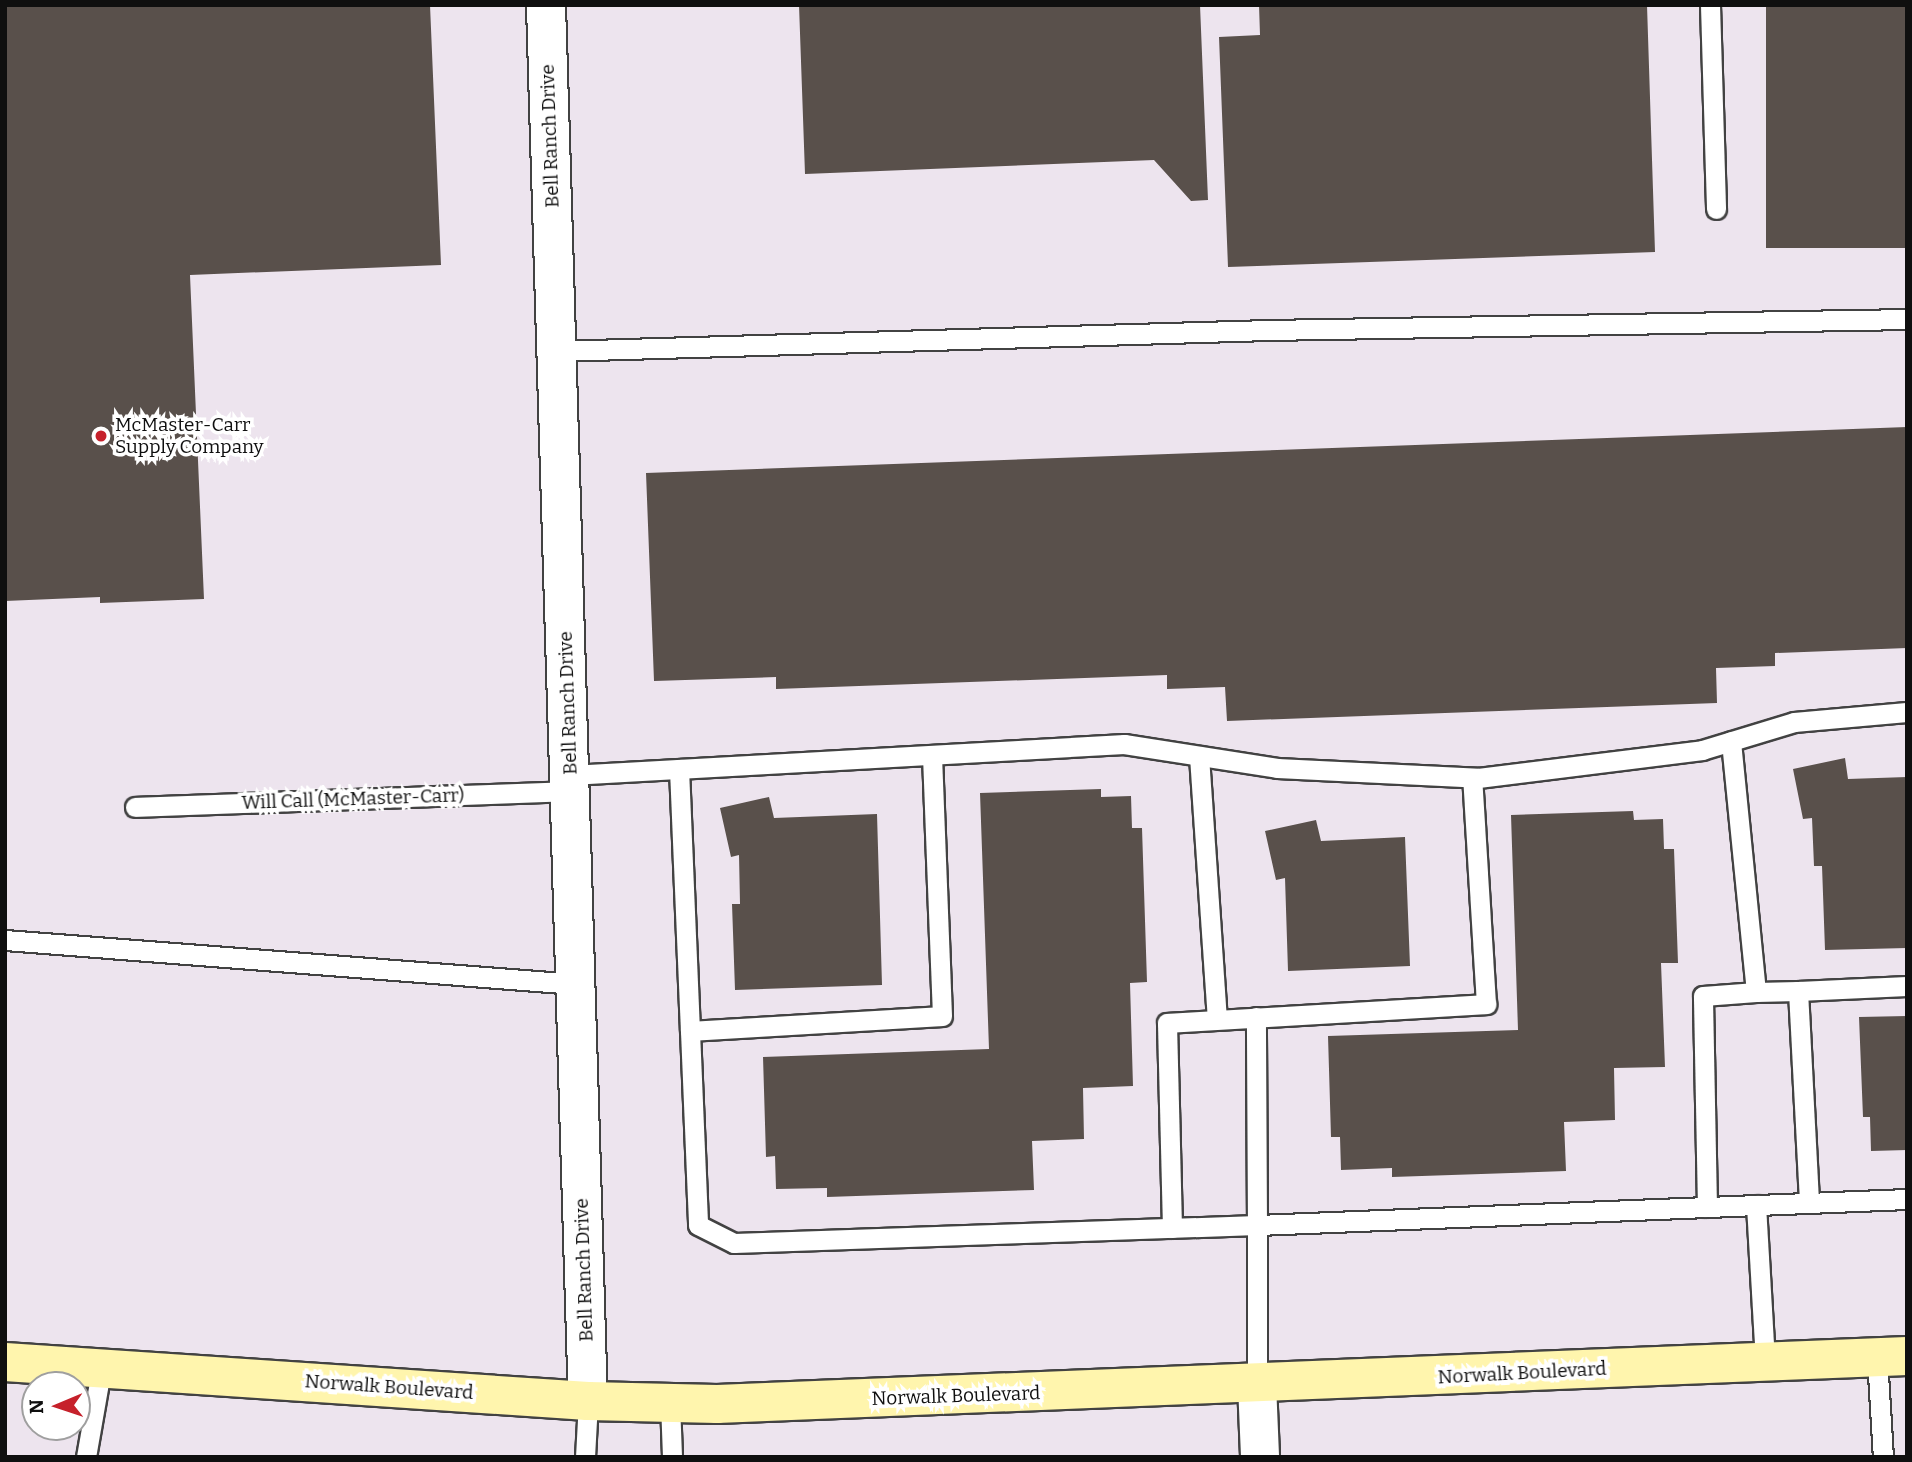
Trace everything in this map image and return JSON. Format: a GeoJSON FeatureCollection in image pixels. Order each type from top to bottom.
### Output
{"type":"FeatureCollection","features":[{"type":"Feature","properties":{"kind":"main road","name":"Norwalk Boulevard"},"geometry":{"type":"LineString","coordinates":[[5,1362],[102,1371],[589,1401],[718,1404],[1892,1356]]}},
{"type":"Feature","properties":{"kind":"street","name":"Bell Ranch Drive"},"geometry":{"type":"LineString","coordinates":[[547,5],[589,1401]]}},
{"type":"Feature","properties":{"kind":"street"},"geometry":{"type":"LineString","coordinates":[[1257,1384],[1260,1457]]}},
{"type":"Feature","properties":{"kind":"lane"},"geometry":{"type":"LineString","coordinates":[[1710,5],[1716,209]]}},
{"type":"Feature","properties":{"kind":"lane"},"geometry":{"type":"LineString","coordinates":[[557,351],[1267,330],[1907,319]]}},
{"type":"Feature","properties":{"kind":"lane","name":"Will Call (McMaster-Carr)"},"geometry":{"type":"LineString","coordinates":[[135,807],[570,783],[679,769],[1124,744],[1277,768],[1472,778],[1702,750],[1794,722],[1907,712]]}},
{"type":"Feature","properties":{"kind":"lane"},"geometry":{"type":"LineString","coordinates":[[1731,741],[1756,992]]}},
{"type":"Feature","properties":{"kind":"lane"},"geometry":{"type":"LineString","coordinates":[[690,1031],[942,1016],[932,755]]}},
{"type":"Feature","properties":{"kind":"lane"},"geometry":{"type":"LineString","coordinates":[[1199,756],[1217,1018]]}},
{"type":"Feature","properties":{"kind":"lane"},"geometry":{"type":"LineString","coordinates":[[679,769],[698,1225],[734,1243],[1907,1199]]}},
{"type":"Feature","properties":{"kind":"lane"},"geometry":{"type":"LineString","coordinates":[[1172,1228],[1167,1023],[1486,1004],[1472,778]]}},
{"type":"Feature","properties":{"kind":"lane"},"geometry":{"type":"LineString","coordinates":[[5,940],[576,984]]}},
{"type":"Feature","properties":{"kind":"lane"},"geometry":{"type":"LineString","coordinates":[[1707,1207],[1703,996],[1907,986]]}},
{"type":"Feature","properties":{"kind":"lane"},"geometry":{"type":"LineString","coordinates":[[1798,991],[1809,1203]]}},
{"type":"Feature","properties":{"kind":"lane"},"geometry":{"type":"LineString","coordinates":[[1256,1017],[1257,1384]]}},
{"type":"Feature","properties":{"kind":"lane"},"geometry":{"type":"LineString","coordinates":[[1756,1205],[1765,1362]]}},
{"type":"Feature","properties":{"kind":"lane"},"geometry":{"type":"LineString","coordinates":[[1883,1457],[1892,1356]]}},
{"type":"Feature","properties":{"kind":"lane"},"geometry":{"type":"LineString","coordinates":[[86,1457],[102,1371]]}},
{"type":"Feature","properties":{"kind":"lane"},"geometry":{"type":"LineString","coordinates":[[585,1457],[589,1401]]}},
{"type":"Feature","properties":{"kind":"lane"},"geometry":{"type":"LineString","coordinates":[[670,1402],[672,1457]]}},
{"type":"Feature","properties":{"kind":"shaded area"},"geometry":{"type":"Polygon","coordinates":[[[5,5],[1907,5],[1907,1457],[5,1457],[5,5]]]}},
{"type":"Feature","properties":{"kind":"building","name":"McMaster-Carr Supply Company"},"geometry":{"type":"Polygon","coordinates":[[[5,5],[430,5],[441,265],[190,275],[204,599],[100,603],[100,597],[5,601],[5,5]]]}},
{"type":"Feature","properties":{"kind":"building"},"geometry":{"type":"Polygon","coordinates":[[[799,5],[1200,5],[1208,200],[1191,201],[1154,160],[805,174],[799,5]]]}},
{"type":"Feature","properties":{"kind":"building"},"geometry":{"type":"Polygon","coordinates":[[[1259,5],[1647,5],[1655,252],[1228,267],[1219,37],[1260,35],[1259,5]]]}},
{"type":"Feature","properties":{"kind":"building"},"geometry":{"type":"Polygon","coordinates":[[[1766,5],[1907,5],[1907,248],[1766,248],[1766,5]]]}},
{"type":"Feature","properties":{"kind":"building"},"geometry":{"type":"Polygon","coordinates":[[[1907,427],[1907,648],[1775,653],[1775,666],[1716,668],[1717,703],[1227,721],[1225,687],[1167,689],[1167,675],[776,689],[776,677],[654,681],[646,473],[1907,427]]]}},
{"type":"Feature","properties":{"kind":"building"},"geometry":{"type":"Polygon","coordinates":[[[1845,758],[1848,779],[1907,777],[1907,948],[1825,950],[1822,866],[1814,866],[1812,818],[1803,819],[1793,769],[1845,758]]]}},
{"type":"Feature","properties":{"kind":"building"},"geometry":{"type":"Polygon","coordinates":[[[1101,789],[1101,797],[1131,796],[1132,828],[1142,828],[1147,982],[1130,983],[1133,1086],[1083,1088],[1084,1139],[1032,1141],[1034,1190],[827,1197],[827,1188],[776,1189],[775,1156],[766,1157],[763,1057],[989,1049],[980,793],[1101,789]]]}},
{"type":"Feature","properties":{"kind":"building"},"geometry":{"type":"Polygon","coordinates":[[[769,797],[774,818],[877,814],[882,985],[735,990],[732,904],[740,904],[739,855],[731,857],[720,808],[769,797]]]}},
{"type":"Feature","properties":{"kind":"building"},"geometry":{"type":"Polygon","coordinates":[[[1633,811],[1634,820],[1663,819],[1664,849],[1674,849],[1678,963],[1661,963],[1665,1067],[1614,1068],[1615,1120],[1564,1122],[1566,1171],[1392,1177],[1392,1168],[1341,1170],[1340,1137],[1331,1137],[1328,1036],[1518,1030],[1511,815],[1633,811]]]}},
{"type":"Feature","properties":{"kind":"building"},"geometry":{"type":"Polygon","coordinates":[[[1316,820],[1321,841],[1405,837],[1410,966],[1288,971],[1285,878],[1276,880],[1265,831],[1316,820]]]}},
{"type":"Feature","properties":{"kind":"building"},"geometry":{"type":"Polygon","coordinates":[[[1907,1016],[1907,1150],[1871,1151],[1870,1117],[1863,1117],[1859,1017],[1907,1016]]]}},
{"type":"Feature","properties":{"kind":"place","name":"McMaster-Carr Supply Company"},"geometry":{"type":"Point","coordinates":[101,436]}}]}
